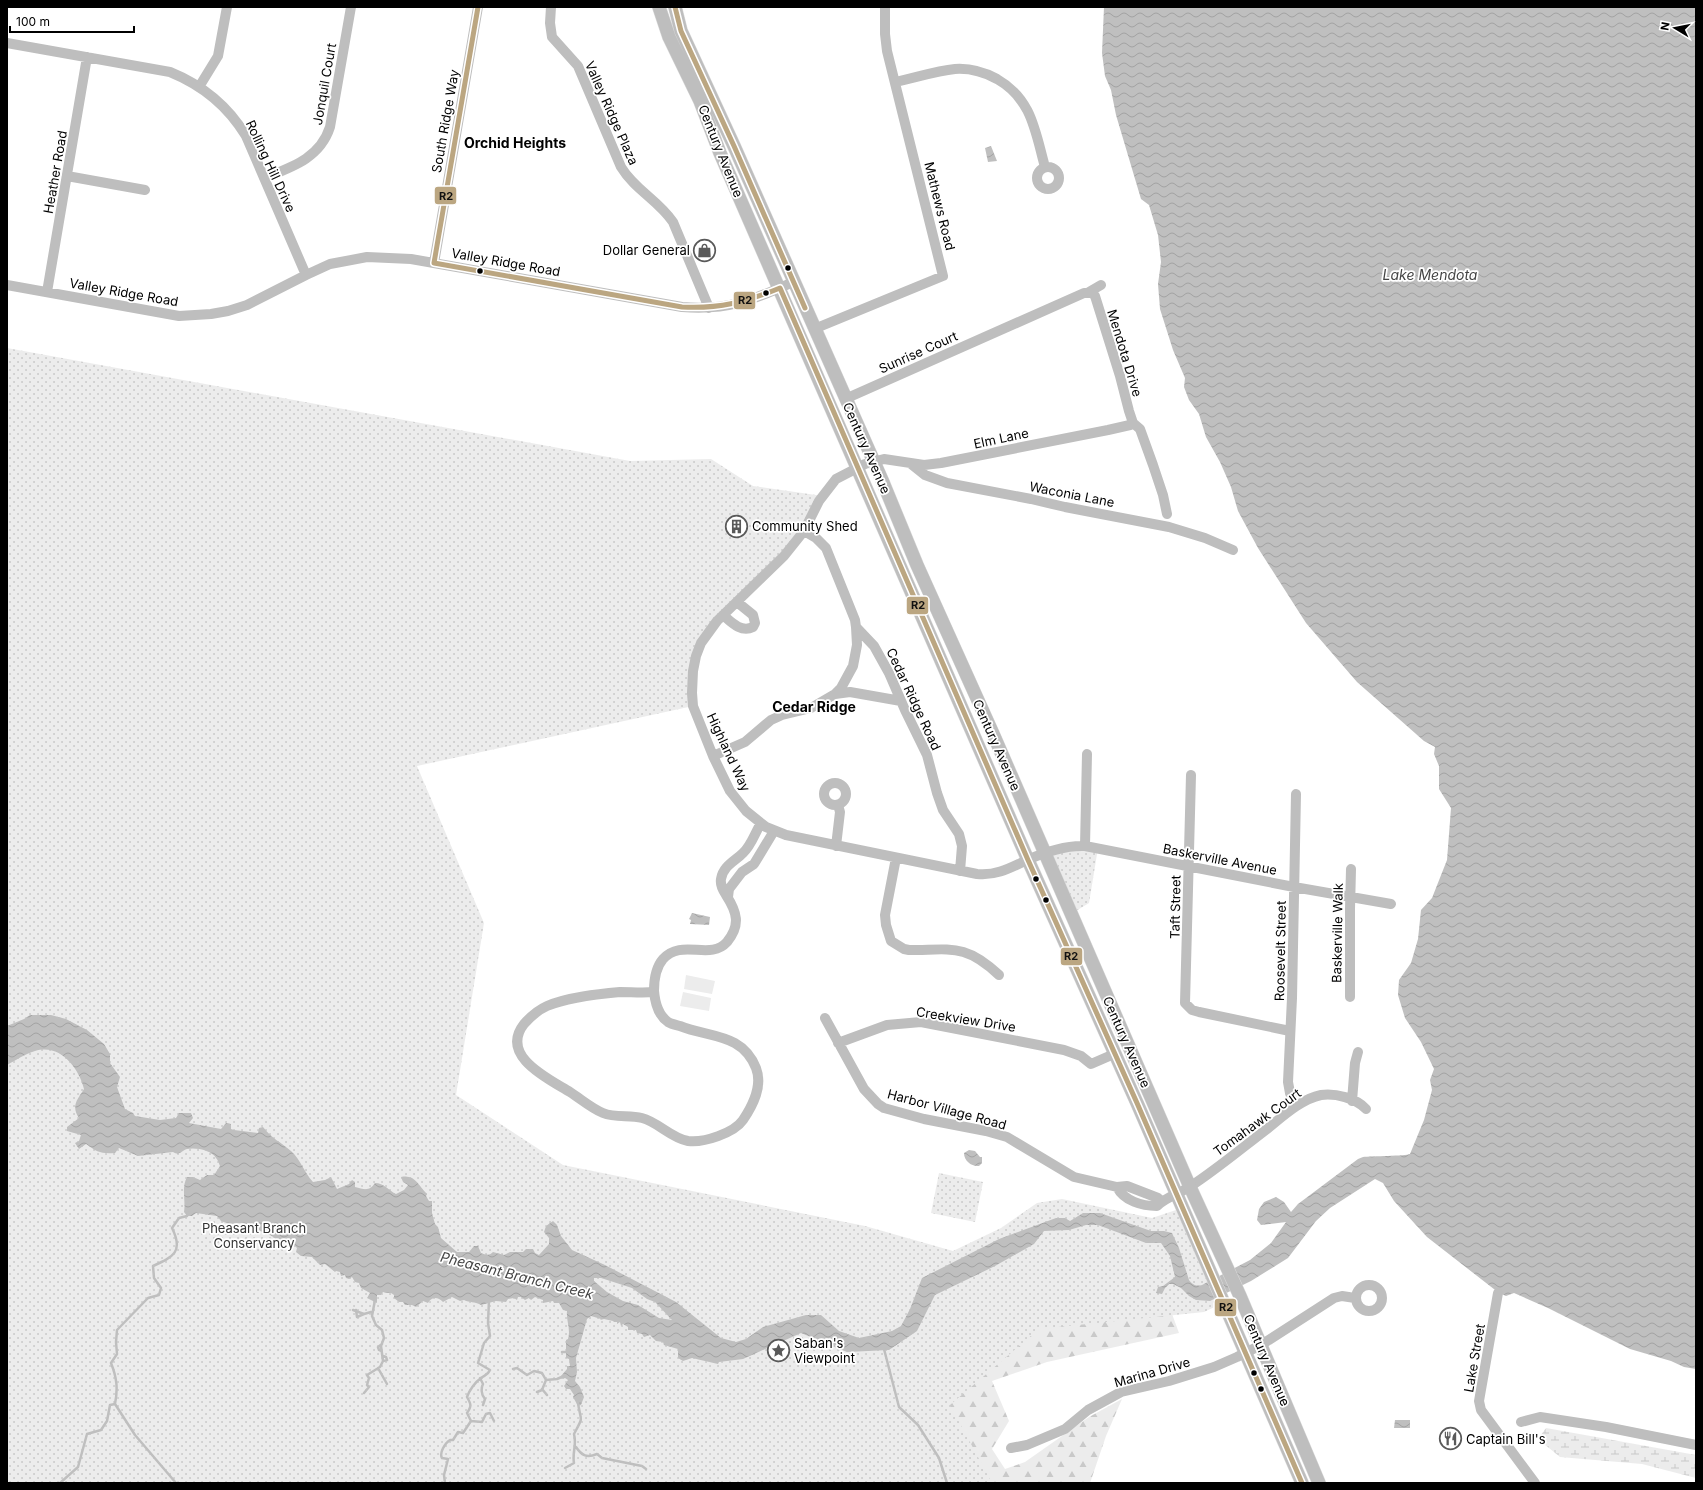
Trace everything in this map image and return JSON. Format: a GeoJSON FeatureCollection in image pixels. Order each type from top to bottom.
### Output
{"type":"FeatureCollection","features":[{"type":"Feature","properties":{"kind":"main road","name":"Century Avenue"},"geometry":{"type":"LineString","coordinates":[[659,7],[669,37],[700,101],[720,153],[1028,860],[1177,1195],[1302,1483]]}},
{"type":"Feature","properties":{"kind":"main road","name":"Century Avenue"},"geometry":{"type":"LineString","coordinates":[[675,7],[681,31],[734,146],[1190,1187],[1224,1260],[1319,1483]]}},
{"type":"Feature","properties":{"kind":"street"},"geometry":{"type":"LineString","coordinates":[[198,87],[218,56],[227,7]]}},
{"type":"Feature","properties":{"kind":"street","name":"Jonquil Court"},"geometry":{"type":"LineString","coordinates":[[264,178],[302,162],[320,148],[327,138],[351,7]]}},
{"type":"Feature","properties":{"kind":"street","name":"South Ridge Way"},"geometry":{"type":"LineString","coordinates":[[434,263],[478,7]]}},
{"type":"Feature","properties":{"kind":"street","name":"Valley Ridge Plaza"},"geometry":{"type":"LineString","coordinates":[[551,7],[550,23],[552,37],[578,66],[621,166],[627,176],[634,185],[655,201],[667,213],[673,222],[709,308]]}},
{"type":"Feature","properties":{"kind":"street","name":"Mathews Road"},"geometry":{"type":"LineString","coordinates":[[814,329],[943,276],[887,51],[885,34],[885,7]]}},
{"type":"Feature","properties":{"kind":"street","name":"Rolling Hill Drive"},"geometry":{"type":"LineString","coordinates":[[7,43],[88,56],[170,72],[198,87],[216,99],[238,123],[246,136],[306,275]]}},
{"type":"Feature","properties":{"kind":"street","name":"Heather Road"},"geometry":{"type":"LineString","coordinates":[[47,292],[88,56]]}},
{"type":"Feature","properties":{"kind":"street"},"geometry":{"type":"LineString","coordinates":[[895,82],[956,69],[975,70],[990,75],[1014,91],[1024,103],[1031,118],[1045,167]]}},
{"type":"Feature","properties":{"kind":"street"},"geometry":{"type":"LineString","coordinates":[[67,176],[145,190]]}},
{"type":"Feature","properties":{"kind":"street","name":"Valley Ridge Road"},"geometry":{"type":"LineString","coordinates":[[7,285],[179,316],[211,314],[228,311],[247,305],[330,264],[367,257],[394,257],[434,263],[682,307],[709,308],[739,304],[793,282]]}},
{"type":"Feature","properties":{"kind":"street"},"geometry":{"type":"LineString","coordinates":[[1089,292],[1102,285]]}},
{"type":"Feature","properties":{"kind":"street","name":"Sunrise Court"},"geometry":{"type":"LineString","coordinates":[[845,399],[1089,292]]}},
{"type":"Feature","properties":{"kind":"street","name":"Mendota Drive"},"geometry":{"type":"LineString","coordinates":[[1089,292],[1095,296],[1133,423],[1140,429],[1163,495],[1166,514]]}},
{"type":"Feature","properties":{"kind":"street","name":"Elm Lane"},"geometry":{"type":"LineString","coordinates":[[873,462],[886,459],[924,464],[941,463],[1108,430],[1133,423]]}},
{"type":"Feature","properties":{"kind":"street","name":"Highland Way"},"geometry":{"type":"LineString","coordinates":[[873,462],[846,473],[830,486],[819,501],[804,531],[784,556],[723,615],[710,629],[701,643],[696,656],[692,682],[693,706],[713,756],[736,800],[753,818],[761,824],[786,835],[960,871],[990,875],[1045,853]]}},
{"type":"Feature","properties":{"kind":"street","name":"Waconia Lane"},"geometry":{"type":"LineString","coordinates":[[909,462],[925,475],[947,484],[1160,525],[1205,538],[1233,550]]}},
{"type":"Feature","properties":{"kind":"street","name":"Cedar Ridge Road"},"geometry":{"type":"LineString","coordinates":[[804,531],[816,538],[826,548],[855,620],[856,627],[874,646],[895,684],[901,701],[927,755],[943,810],[959,834],[962,846],[960,871]]}},
{"type":"Feature","properties":{"kind":"street"},"geometry":{"type":"LineString","coordinates":[[723,615],[740,628],[748,629],[753,627],[755,623],[753,615],[736,602]]}},
{"type":"Feature","properties":{"kind":"street"},"geometry":{"type":"LineString","coordinates":[[713,756],[745,742],[771,720],[782,715],[811,708],[835,694],[841,688],[853,666],[857,645],[856,627]]}},
{"type":"Feature","properties":{"kind":"street"},"geometry":{"type":"LineString","coordinates":[[835,694],[850,692],[901,701]]}},
{"type":"Feature","properties":{"kind":"street"},"geometry":{"type":"LineString","coordinates":[[1085,846],[1087,754]]}},
{"type":"Feature","properties":{"kind":"street","name":"Taft Street"},"geometry":{"type":"LineString","coordinates":[[1190,775],[1185,1001],[1187,1006],[1194,1011],[1290,1031]]}},
{"type":"Feature","properties":{"kind":"street","name":"Roosevelt Street"},"geometry":{"type":"LineString","coordinates":[[1295,1108],[1289,1085],[1296,794]]}},
{"type":"Feature","properties":{"kind":"street"},"geometry":{"type":"LineString","coordinates":[[836,846],[840,812],[838,805]]}},
{"type":"Feature","properties":{"kind":"street"},"geometry":{"type":"LineString","coordinates":[[654,992],[621,992],[559,1002],[546,1006],[534,1013],[520,1030],[517,1038],[519,1051],[524,1061],[558,1085],[596,1109],[609,1114],[642,1118],[680,1138],[688,1140],[711,1137],[733,1130],[742,1122],[755,1099],[759,1081],[752,1058],[744,1048],[729,1040],[690,1030],[668,1022],[656,1008],[654,992],[659,964],[672,951],[679,949],[706,950],[719,948],[735,931],[737,917],[721,885],[721,878],[728,866],[746,850],[761,824]]}},
{"type":"Feature","properties":{"kind":"street"},"geometry":{"type":"LineString","coordinates":[[728,898],[730,889],[742,872],[754,864],[774,830]]}},
{"type":"Feature","properties":{"kind":"street","name":"Baskerville Avenue"},"geometry":{"type":"LineString","coordinates":[[1045,853],[1068,846],[1085,846],[1294,887],[1391,904]]}},
{"type":"Feature","properties":{"kind":"street"},"geometry":{"type":"LineString","coordinates":[[896,858],[885,915],[886,925],[891,941],[904,949],[909,950],[944,948],[964,952],[989,966],[999,975]]}},
{"type":"Feature","properties":{"kind":"street","name":"Baskerville Walk"},"geometry":{"type":"LineString","coordinates":[[1350,997],[1351,869]]}},
{"type":"Feature","properties":{"kind":"street"},"geometry":{"type":"LineString","coordinates":[[825,1018],[838,1042]]}},
{"type":"Feature","properties":{"kind":"street","name":"Creekview Drive"},"geometry":{"type":"LineString","coordinates":[[838,1042],[887,1025],[921,1022],[1064,1050],[1081,1056],[1091,1064],[1114,1054]]}},
{"type":"Feature","properties":{"kind":"street","name":"Harbor Village Road"},"geometry":{"type":"LineString","coordinates":[[838,1042],[864,1089],[878,1104],[884,1108],[924,1118],[986,1130],[1007,1137],[1074,1177],[1117,1187],[1123,1196],[1142,1204],[1157,1206],[1190,1187]]}},
{"type":"Feature","properties":{"kind":"street"},"geometry":{"type":"LineString","coordinates":[[1352,1100],[1355,1062],[1358,1052]]}},
{"type":"Feature","properties":{"kind":"street","name":"Tomahawk Court"},"geometry":{"type":"LineString","coordinates":[[1190,1187],[1309,1099],[1320,1095],[1334,1095],[1352,1100],[1366,1109]]}},
{"type":"Feature","properties":{"kind":"street","name":"Lake Street"},"geometry":{"type":"LineString","coordinates":[[1498,1293],[1479,1401],[1481,1410],[1534,1483]]}},
{"type":"Feature","properties":{"kind":"street","name":"Marina Drive"},"geometry":{"type":"LineString","coordinates":[[1011,1448],[1027,1445],[1065,1429],[1088,1410],[1121,1392],[1192,1374],[1214,1367],[1245,1353],[1261,1345],[1334,1298],[1342,1296],[1356,1298]]}},
{"type":"Feature","properties":{"kind":"street"},"geometry":{"type":"LineString","coordinates":[[1521,1422],[1540,1418],[1606,1427],[1696,1445]]}},
{"type":"Feature","properties":{"kind":"green space","name":"Pheasant Branch Conservancy"},"geometry":{"type":"Polygon","coordinates":[[[7,348],[630,461],[711,459],[753,486],[823,496],[804,531],[701,643],[693,706],[417,766],[484,923],[456,1095],[563,1165],[865,1226],[953,1251],[1001,1228],[1037,1203],[1062,1199],[1152,1218],[1182,1208],[1223,1303],[1204,1312],[1039,1329],[950,1405],[992,1483],[7,1483],[7,348]]]}},
{"type":"Feature","properties":{"kind":"green space"},"geometry":{"type":"Polygon","coordinates":[[[1098,848],[1089,903],[1071,914],[1045,853],[1098,848]]]}},
{"type":"Feature","properties":{"kind":"green space"},"geometry":{"type":"Polygon","coordinates":[[[686,975],[715,981],[712,994],[684,989],[686,975]]]}},
{"type":"Feature","properties":{"kind":"green space"},"geometry":{"type":"Polygon","coordinates":[[[683,992],[711,998],[709,1011],[680,1006],[683,992]]]}},
{"type":"Feature","properties":{"kind":"green space"},"geometry":{"type":"Polygon","coordinates":[[[939,1173],[983,1182],[975,1222],[931,1213],[939,1173]]]}},
{"type":"Feature","properties":{"kind":"green space"},"geometry":{"type":"Polygon","coordinates":[[[1146,1243],[1179,1333],[1047,1362],[992,1381],[1009,1421],[992,1449],[1005,1469],[1025,1462],[1089,1417],[1122,1399],[1106,1436],[1090,1483],[638,1483],[1146,1243]]]}},
{"type":"Feature","properties":{"kind":"green space"},"geometry":{"type":"Polygon","coordinates":[[[1546,1428],[1696,1455],[1696,1478],[1642,1464],[1560,1457],[1538,1439],[1546,1428]]]}},
{"type":"Feature","properties":{"kind":"water","name":"Lake Mendota"},"geometry":{"type":"Polygon","coordinates":[[[1104,7],[1696,7],[1696,1369],[1684,1367],[1671,1361],[1630,1349],[1548,1308],[1514,1293],[1506,1296],[1499,1293],[1427,1237],[1394,1201],[1383,1183],[1375,1179],[1330,1208],[1316,1221],[1288,1258],[1251,1281],[1210,1301],[1196,1300],[1189,1296],[1181,1288],[1173,1284],[1169,1284],[1162,1294],[1156,1293],[1158,1287],[1163,1286],[1175,1277],[1170,1256],[1161,1243],[1146,1243],[1098,1225],[1086,1225],[1069,1230],[1044,1231],[1034,1244],[995,1266],[935,1295],[917,1331],[889,1350],[847,1352],[801,1333],[743,1359],[719,1362],[718,1364],[692,1358],[683,1361],[678,1358],[678,1349],[664,1345],[663,1342],[656,1341],[650,1335],[644,1337],[642,1334],[637,1333],[636,1330],[628,1330],[628,1327],[623,1324],[621,1326],[620,1322],[617,1324],[617,1322],[604,1319],[600,1320],[601,1319],[591,1316],[587,1319],[576,1358],[577,1372],[575,1381],[580,1387],[584,1397],[581,1405],[578,1406],[570,1389],[566,1389],[564,1386],[568,1380],[565,1378],[563,1379],[561,1376],[567,1369],[567,1366],[570,1366],[569,1359],[566,1358],[566,1340],[568,1339],[569,1332],[567,1311],[563,1310],[559,1303],[554,1303],[553,1301],[543,1303],[543,1300],[535,1297],[531,1300],[529,1298],[525,1300],[518,1297],[517,1300],[514,1298],[508,1299],[506,1302],[496,1301],[481,1305],[464,1300],[460,1301],[452,1297],[443,1302],[439,1299],[433,1298],[428,1303],[423,1301],[416,1307],[412,1305],[405,1305],[403,1302],[399,1302],[394,1298],[394,1295],[391,1293],[383,1292],[381,1295],[377,1295],[377,1303],[367,1298],[370,1293],[361,1288],[359,1283],[355,1282],[352,1277],[349,1279],[346,1278],[345,1275],[341,1276],[340,1272],[335,1272],[325,1264],[320,1265],[312,1257],[301,1256],[296,1252],[297,1248],[288,1240],[275,1239],[272,1236],[242,1223],[229,1224],[221,1221],[217,1216],[196,1213],[192,1216],[187,1216],[184,1212],[185,1181],[187,1177],[193,1177],[200,1180],[207,1175],[214,1175],[220,1166],[217,1159],[211,1153],[190,1148],[179,1153],[173,1152],[138,1156],[119,1148],[115,1153],[103,1153],[96,1151],[86,1144],[79,1149],[75,1143],[79,1141],[81,1135],[67,1131],[67,1127],[79,1118],[75,1110],[75,1106],[84,1089],[78,1073],[67,1059],[60,1054],[44,1049],[28,1054],[7,1065],[7,1026],[30,1015],[51,1015],[66,1019],[87,1030],[104,1044],[110,1054],[110,1063],[120,1077],[117,1087],[125,1109],[133,1113],[135,1116],[160,1120],[176,1118],[179,1113],[191,1113],[193,1118],[189,1123],[221,1129],[226,1123],[231,1124],[231,1129],[234,1130],[258,1133],[259,1128],[263,1127],[270,1135],[294,1155],[313,1182],[325,1180],[331,1177],[337,1189],[349,1184],[352,1180],[355,1182],[355,1187],[368,1189],[375,1183],[378,1183],[396,1194],[404,1190],[408,1185],[403,1182],[401,1177],[410,1177],[416,1181],[427,1194],[426,1196],[429,1201],[432,1201],[432,1213],[441,1238],[457,1252],[469,1252],[474,1246],[478,1246],[481,1253],[486,1255],[493,1252],[504,1255],[510,1252],[523,1252],[526,1249],[533,1249],[535,1253],[539,1255],[549,1244],[549,1238],[544,1232],[546,1226],[553,1221],[557,1225],[561,1236],[572,1250],[605,1265],[676,1302],[721,1338],[736,1342],[746,1339],[763,1327],[806,1315],[821,1315],[839,1331],[859,1338],[892,1331],[901,1326],[910,1309],[922,1278],[999,1239],[1056,1218],[1065,1218],[1070,1221],[1083,1213],[1100,1213],[1151,1231],[1164,1231],[1172,1233],[1179,1248],[1189,1280],[1194,1285],[1202,1285],[1250,1260],[1271,1243],[1286,1222],[1261,1225],[1257,1220],[1259,1209],[1264,1202],[1276,1197],[1284,1202],[1291,1212],[1298,1204],[1358,1159],[1363,1157],[1410,1154],[1424,1120],[1432,1090],[1430,1080],[1434,1069],[1421,1042],[1405,1018],[1398,995],[1399,980],[1411,963],[1418,939],[1421,910],[1432,898],[1447,860],[1451,808],[1439,789],[1439,766],[1434,754],[1435,747],[1424,741],[1357,682],[1306,623],[1258,548],[1238,511],[1231,487],[1220,462],[1206,437],[1199,414],[1189,400],[1184,387],[1185,378],[1173,350],[1160,309],[1158,284],[1161,262],[1158,235],[1149,205],[1141,199],[1116,115],[1111,90],[1105,76],[1102,53],[1104,7]],[[594,1278],[594,1281],[607,1292],[623,1301],[638,1305],[659,1318],[672,1320],[655,1302],[647,1299],[632,1288],[601,1278],[594,1278]]]}},
{"type":"Feature","properties":{"kind":"water"},"geometry":{"type":"Polygon","coordinates":[[[991,146],[997,161],[988,162],[985,148],[991,146]]]}},
{"type":"Feature","properties":{"kind":"water"},"geometry":{"type":"Polygon","coordinates":[[[692,913],[710,917],[709,925],[690,924],[691,920],[689,919],[692,913]]]}},
{"type":"Feature","properties":{"kind":"water"},"geometry":{"type":"Polygon","coordinates":[[[969,1150],[975,1151],[980,1157],[982,1157],[982,1163],[979,1166],[971,1164],[965,1159],[964,1153],[969,1150]]]}},
{"type":"Feature","properties":{"kind":"water"},"geometry":{"type":"Polygon","coordinates":[[[1395,1420],[1410,1420],[1410,1428],[1394,1428],[1395,1420]]]}},
{"type":"Feature","properties":{"kind":"waterway","name":"Pheasant Branch Creek"},"geometry":{"type":"LineString","coordinates":[[176,1483],[135,1435],[115,1404],[116,1384],[115,1374],[111,1363],[117,1354],[117,1330],[148,1298],[159,1295],[161,1288],[154,1278],[153,1266],[166,1260],[174,1253],[177,1248],[177,1243],[172,1228],[179,1218],[187,1216],[188,1213]]}},
{"type":"Feature","properties":{"kind":"waterway"},"geometry":{"type":"LineString","coordinates":[[364,1393],[369,1387],[367,1385],[369,1378],[367,1375],[380,1367],[383,1361],[381,1346],[384,1338],[382,1330],[376,1325],[372,1316],[375,1300]]}},
{"type":"Feature","properties":{"kind":"waterway"},"geometry":{"type":"LineString","coordinates":[[489,1300],[488,1323],[490,1336],[484,1343],[478,1363],[490,1370],[472,1387],[469,1392],[467,1397],[470,1403],[470,1409],[467,1413],[471,1421],[482,1422],[486,1414],[490,1413],[494,1421]]}},
{"type":"Feature","properties":{"kind":"waterway"},"geometry":{"type":"LineString","coordinates":[[353,1310],[364,1314],[371,1312]]}},
{"type":"Feature","properties":{"kind":"waterway"},"geometry":{"type":"LineString","coordinates":[[356,1310],[357,1317],[364,1314]]}},
{"type":"Feature","properties":{"kind":"waterway"},"geometry":{"type":"LineString","coordinates":[[381,1351],[378,1347],[382,1344]]}},
{"type":"Feature","properties":{"kind":"waterway"},"geometry":{"type":"LineString","coordinates":[[884,1349],[899,1407],[918,1425],[939,1458],[947,1483]]}},
{"type":"Feature","properties":{"kind":"waterway"},"geometry":{"type":"LineString","coordinates":[[562,1352],[569,1352]]}},
{"type":"Feature","properties":{"kind":"waterway"},"geometry":{"type":"LineString","coordinates":[[383,1356],[386,1357],[387,1360],[383,1361]]}},
{"type":"Feature","properties":{"kind":"waterway"},"geometry":{"type":"LineString","coordinates":[[378,1368],[387,1384]]}},
{"type":"Feature","properties":{"kind":"waterway"},"geometry":{"type":"LineString","coordinates":[[513,1369],[517,1368],[527,1375],[534,1371],[542,1373],[546,1380],[557,1379],[564,1376]]}},
{"type":"Feature","properties":{"kind":"waterway"},"geometry":{"type":"LineString","coordinates":[[480,1378],[483,1384],[482,1394],[485,1399],[483,1405]]}},
{"type":"Feature","properties":{"kind":"waterway"},"geometry":{"type":"LineString","coordinates":[[537,1392],[542,1390],[546,1380]]}},
{"type":"Feature","properties":{"kind":"waterway"},"geometry":{"type":"LineString","coordinates":[[542,1389],[547,1395]]}},
{"type":"Feature","properties":{"kind":"waterway"},"geometry":{"type":"LineString","coordinates":[[565,1468],[574,1463],[574,1434],[581,1419],[578,1403]]}},
{"type":"Feature","properties":{"kind":"waterway"},"geometry":{"type":"LineString","coordinates":[[60,1483],[78,1467],[87,1434],[101,1430],[107,1421],[110,1405],[115,1404]]}},
{"type":"Feature","properties":{"kind":"waterway"},"geometry":{"type":"LineString","coordinates":[[445,1483],[444,1475],[448,1459],[442,1458],[441,1456],[443,1448],[448,1441],[453,1440],[458,1432],[463,1433],[471,1421]]}},
{"type":"Feature","properties":{"kind":"waterway"},"geometry":{"type":"LineString","coordinates":[[576,1447],[580,1452],[588,1456],[597,1454],[602,1458],[642,1466],[646,1469]]}},
{"type":"Feature","properties":{"kind":"transit line","name":"R2"},"geometry":{"type":"LineString","coordinates":[[478,7],[434,263],[682,307],[708,307],[732,304],[780,288],[1028,860],[1137,1103],[1302,1483]]}},
{"type":"Feature","properties":{"kind":"transit line","name":"R2"},"geometry":{"type":"LineString","coordinates":[[675,7],[681,31],[734,146],[805,308]]}},
{"type":"Feature","properties":{"kind":"place","name":"Dollar General"},"geometry":{"type":"Point","coordinates":[705,250]}},
{"type":"Feature","properties":{"kind":"place","name":"Community Shed"},"geometry":{"type":"Point","coordinates":[736,526]}},
{"type":"Feature","properties":{"kind":"place","name":"Saban's Viewpoint"},"geometry":{"type":"Point","coordinates":[779,1350]}},
{"type":"Feature","properties":{"kind":"place","name":"Captain Bill's"},"geometry":{"type":"Point","coordinates":[1451,1439]}},
{"type":"Feature","properties":{"kind":"district","name":"Orchid Heights"},"geometry":{"type":"Point","coordinates":[515,142]}},
{"type":"Feature","properties":{"kind":"district","name":"Cedar Ridge"},"geometry":{"type":"Point","coordinates":[814,706]}}]}
